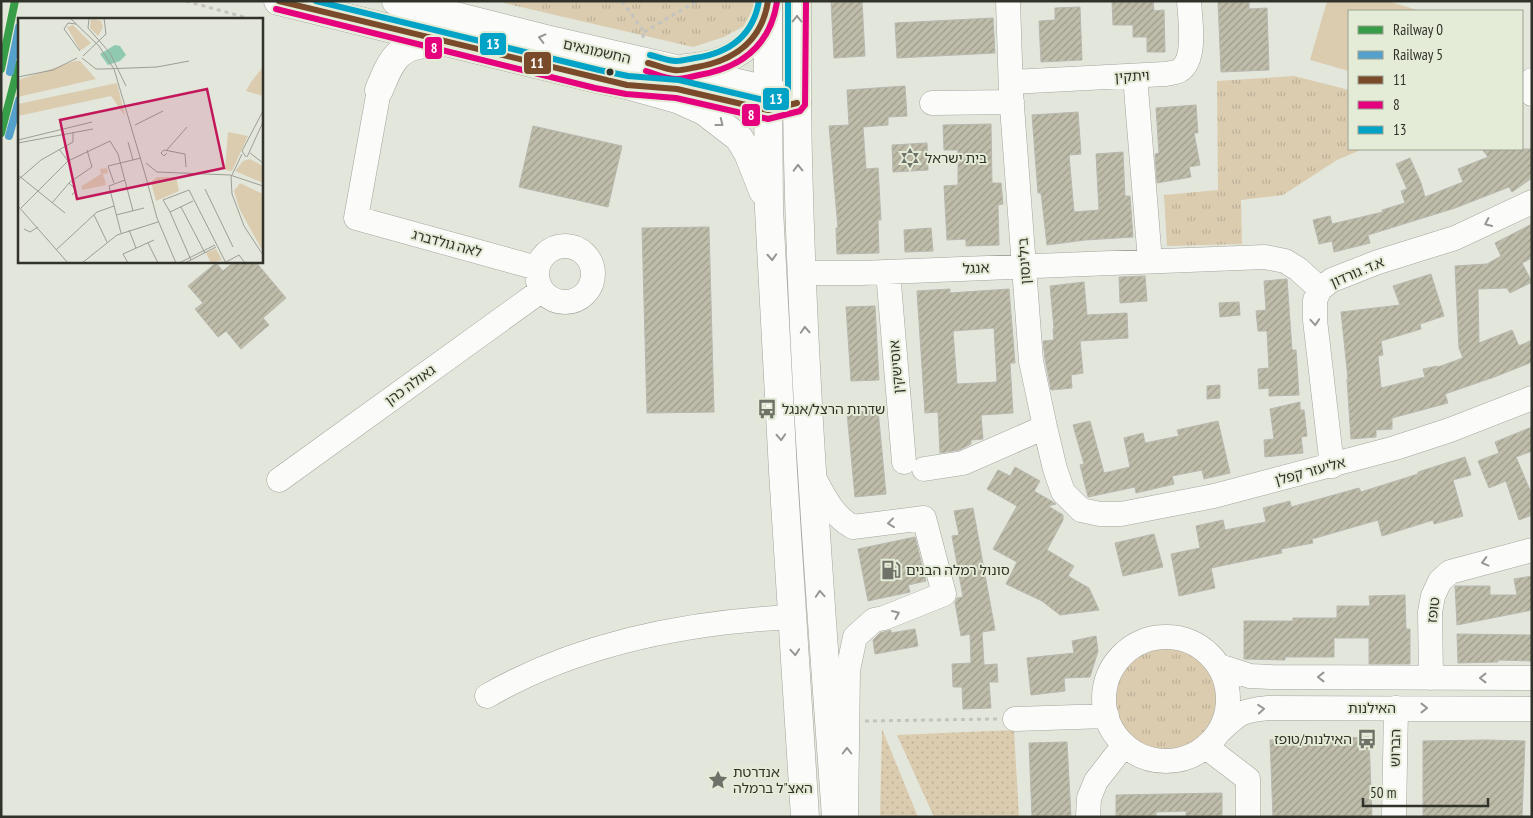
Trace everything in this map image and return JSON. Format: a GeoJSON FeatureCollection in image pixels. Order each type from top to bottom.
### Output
{"type":"FeatureCollection","features":[{"type":"Feature","properties":{"kind":"main road","name":"החשמונאים"},"geometry":{"type":"LineString","coordinates":[[278,1],[628,86]]}},
{"type":"Feature","properties":{"kind":"main road","name":"החשמונאים"},"geometry":{"type":"LineString","coordinates":[[396,1],[675,70],[768,100],[797,103]]}},
{"type":"Feature","properties":{"kind":"main road"},"geometry":{"type":"LineString","coordinates":[[797,1],[798,184],[802,273],[812,474],[836,817]]}},
{"type":"Feature","properties":{"kind":"main road"},"geometry":{"type":"LineString","coordinates":[[675,70],[704,66],[726,60],[742,50],[756,36],[768,7]]}},
{"type":"Feature","properties":{"kind":"main road"},"geometry":{"type":"LineString","coordinates":[[768,7],[769,209],[783,471],[806,817]]}},
{"type":"Feature","properties":{"kind":"main road"},"geometry":{"type":"LineString","coordinates":[[336,15],[362,29],[376,45],[380,56],[379,90]]}},
{"type":"Feature","properties":{"kind":"main road"},"geometry":{"type":"LineString","coordinates":[[379,90],[389,65],[405,49],[417,44],[428,43],[468,48]]}},
{"type":"Feature","properties":{"kind":"main road"},"geometry":{"type":"LineString","coordinates":[[628,86],[768,100]]}},
{"type":"Feature","properties":{"kind":"main road"},"geometry":{"type":"LineString","coordinates":[[628,86],[678,99],[704,110],[740,138],[748,153],[769,209]]}},
{"type":"Feature","properties":{"kind":"street","name":"בילינסון"},"geometry":{"type":"LineString","coordinates":[[1008,1],[1011,92],[1031,361],[1045,428],[1063,492],[1081,510]]}},
{"type":"Feature","properties":{"kind":"street","name":"ויתקין"},"geometry":{"type":"LineString","coordinates":[[932,103],[1180,71],[1188,61],[1191,42],[1189,1]]}},
{"type":"Feature","properties":{"kind":"street"},"geometry":{"type":"LineString","coordinates":[[1135,76],[1150,261]]}},
{"type":"Feature","properties":{"kind":"street"},"geometry":{"type":"LineString","coordinates":[[1532,80],[1528,88],[1532,94]]}},
{"type":"Feature","properties":{"kind":"street","name":"לאה גולדברג"},"geometry":{"type":"LineString","coordinates":[[379,90],[356,218],[540,279]]}},
{"type":"Feature","properties":{"kind":"street","name":"א.ד. גורדון"},"geometry":{"type":"LineString","coordinates":[[1332,466],[1315,320],[1315,300],[1320,289],[1332,280],[1378,262],[1455,238],[1532,202]]}},
{"type":"Feature","properties":{"kind":"street","name":"אנגל"},"geometry":{"type":"LineString","coordinates":[[802,273],[888,272],[1265,257],[1285,261],[1298,269],[1320,289]]}},
{"type":"Feature","properties":{"kind":"street","name":"אוסישקין"},"geometry":{"type":"LineString","coordinates":[[888,272],[914,466],[963,463],[1045,428]]}},
{"type":"Feature","properties":{"kind":"street","name":"גאולה כהן"},"geometry":{"type":"LineString","coordinates":[[279,480],[540,279]]}},
{"type":"Feature","properties":{"kind":"street","name":"אליעזר קפלן"},"geometry":{"type":"LineString","coordinates":[[1081,510],[1100,514],[1121,514],[1214,496],[1395,448],[1450,430],[1532,398]]}},
{"type":"Feature","properties":{"kind":"street"},"geometry":{"type":"LineString","coordinates":[[812,474],[836,515],[844,522],[853,526],[924,518],[944,594],[884,618],[874,620],[854,637],[848,670],[846,817]]}},
{"type":"Feature","properties":{"kind":"street","name":"טופז"},"geometry":{"type":"LineString","coordinates":[[1431,678],[1430,612],[1433,596],[1440,581],[1450,572],[1532,550]]}},
{"type":"Feature","properties":{"kind":"street"},"geometry":{"type":"LineString","coordinates":[[487,696],[516,679],[544,667],[632,640],[723,623],[793,617]]}},
{"type":"Feature","properties":{"kind":"street"},"geometry":{"type":"LineString","coordinates":[[1167,637],[1186,640],[1205,650],[1220,666],[1228,686],[1228,710],[1213,739],[1187,758],[1166,761],[1142,757],[1124,745],[1111,728],[1104,707],[1105,686],[1112,667],[1127,651],[1146,640],[1167,637]]}},
{"type":"Feature","properties":{"kind":"street"},"geometry":{"type":"LineString","coordinates":[[1220,666],[1250,676],[1532,678]]}},
{"type":"Feature","properties":{"kind":"street","name":"האילנות"},"geometry":{"type":"LineString","coordinates":[[1213,739],[1238,714],[1268,708],[1532,709]]}},
{"type":"Feature","properties":{"kind":"street","name":"הברוש"},"geometry":{"type":"LineString","coordinates":[[1394,817],[1396,708]]}},
{"type":"Feature","properties":{"kind":"street"},"geometry":{"type":"LineString","coordinates":[[1015,719],[1107,716]]}},
{"type":"Feature","properties":{"kind":"street"},"geometry":{"type":"LineString","coordinates":[[1213,739],[1248,779],[1248,817]]}},
{"type":"Feature","properties":{"kind":"street"},"geometry":{"type":"LineString","coordinates":[[1088,817],[1089,798],[1096,781],[1124,745]]}},
{"type":"Feature","properties":{"kind":"path"},"geometry":{"type":"LineString","coordinates":[[186,1],[247,18]]}},
{"type":"Feature","properties":{"kind":"path"},"geometry":{"type":"LineString","coordinates":[[622,1],[644,32],[639,61]]}},
{"type":"Feature","properties":{"kind":"path"},"geometry":{"type":"LineString","coordinates":[[644,32],[697,1]]}},
{"type":"Feature","properties":{"kind":"path"},"geometry":{"type":"LineString","coordinates":[[848,721],[1015,719]]}},
{"type":"Feature","properties":{"kind":"green space"},"geometry":{"type":"Polygon","coordinates":[[[504,1],[755,1],[755,5],[744,26],[724,37],[693,47],[504,3],[504,1]]]}},
{"type":"Feature","properties":{"kind":"green space"},"geometry":{"type":"Polygon","coordinates":[[[1327,1],[1387,1],[1418,10],[1348,10],[1348,71],[1310,60],[1327,1]]]}},
{"type":"Feature","properties":{"kind":"green space"},"geometry":{"type":"Polygon","coordinates":[[[1294,76],[1348,90],[1348,150],[1361,150],[1337,160],[1283,195],[1241,200],[1242,244],[1167,246],[1164,195],[1218,190],[1217,81],[1294,76]]]}},
{"type":"Feature","properties":{"kind":"green space"},"geometry":{"type":"Polygon","coordinates":[[[1166,644],[1177,645],[1187,649],[1205,660],[1216,678],[1220,688],[1220,710],[1216,720],[1205,738],[1187,749],[1177,753],[1166,754],[1155,753],[1145,749],[1127,738],[1116,720],[1112,710],[1111,699],[1112,688],[1116,678],[1127,660],[1145,649],[1155,645],[1166,644]]]}},
{"type":"Feature","properties":{"kind":"green space"},"geometry":{"type":"Polygon","coordinates":[[[882,729],[918,817],[880,817],[882,729]]]}},
{"type":"Feature","properties":{"kind":"green space"},"geometry":{"type":"Polygon","coordinates":[[[1014,730],[1019,817],[934,817],[897,735],[1014,730]]]}},
{"type":"Feature","properties":{"kind":"building"},"geometry":{"type":"Polygon","coordinates":[[[831,1],[862,1],[865,56],[834,58],[831,1]]]}},
{"type":"Feature","properties":{"kind":"building"},"geometry":{"type":"Polygon","coordinates":[[[1112,1],[1153,1],[1154,11],[1164,10],[1165,52],[1147,52],[1147,37],[1133,37],[1133,25],[1113,25],[1112,1]]]}},
{"type":"Feature","properties":{"kind":"building"},"geometry":{"type":"Polygon","coordinates":[[[1218,1],[1249,1],[1249,9],[1267,8],[1269,70],[1221,72],[1218,1]]]}},
{"type":"Feature","properties":{"kind":"building"},"geometry":{"type":"Polygon","coordinates":[[[1080,7],[1082,60],[1041,62],[1039,21],[1055,20],[1055,8],[1080,7]]]}},
{"type":"Feature","properties":{"kind":"building"},"geometry":{"type":"Polygon","coordinates":[[[993,18],[995,53],[897,58],[895,23],[993,18]]]}},
{"type":"Feature","properties":{"kind":"building"},"geometry":{"type":"Polygon","coordinates":[[[905,86],[907,116],[888,117],[888,125],[863,127],[866,169],[878,168],[881,220],[878,220],[879,253],[837,254],[836,228],[838,228],[829,126],[849,125],[847,90],[905,86]]]}},
{"type":"Feature","properties":{"kind":"building"},"geometry":{"type":"Polygon","coordinates":[[[1196,105],[1198,133],[1194,133],[1200,165],[1189,167],[1191,177],[1157,183],[1155,154],[1159,153],[1156,108],[1196,105]]]}},
{"type":"Feature","properties":{"kind":"building"},"geometry":{"type":"Polygon","coordinates":[[[1078,112],[1081,154],[1069,155],[1074,212],[1099,210],[1096,154],[1123,152],[1125,196],[1130,196],[1133,237],[1047,245],[1041,193],[1038,193],[1032,115],[1078,112]]]}},
{"type":"Feature","properties":{"kind":"building"},"geometry":{"type":"Polygon","coordinates":[[[991,124],[992,183],[1001,183],[1003,204],[998,205],[999,245],[966,246],[966,239],[947,240],[944,186],[958,185],[958,150],[944,150],[943,125],[991,124]]]}},
{"type":"Feature","properties":{"kind":"building"},"geometry":{"type":"Polygon","coordinates":[[[533,126],[622,146],[608,207],[519,187],[533,126]]]}},
{"type":"Feature","properties":{"kind":"building","name":"בית ישראל"},"geometry":{"type":"Polygon","coordinates":[[[927,143],[928,170],[893,172],[892,145],[927,143]]]}},
{"type":"Feature","properties":{"kind":"building"},"geometry":{"type":"Polygon","coordinates":[[[1532,149],[1532,178],[1512,192],[1509,187],[1455,208],[1368,235],[1370,243],[1334,252],[1332,241],[1319,244],[1313,220],[1330,216],[1332,224],[1383,212],[1382,210],[1405,203],[1401,191],[1407,189],[1396,164],[1410,158],[1425,197],[1463,182],[1458,169],[1488,157],[1483,150],[1532,149]]]}},
{"type":"Feature","properties":{"kind":"building"},"geometry":{"type":"Polygon","coordinates":[[[1532,224],[1532,258],[1522,263],[1532,282],[1510,293],[1507,288],[1478,289],[1479,343],[1512,330],[1519,346],[1532,340],[1532,362],[1445,394],[1448,403],[1392,418],[1392,429],[1376,430],[1376,437],[1351,439],[1348,379],[1341,312],[1400,305],[1393,286],[1431,274],[1444,316],[1420,324],[1421,329],[1381,341],[1383,355],[1378,356],[1381,388],[1425,377],[1423,369],[1438,367],[1463,358],[1459,348],[1455,266],[1487,264],[1501,256],[1495,243],[1532,224]]]}},
{"type":"Feature","properties":{"kind":"building"},"geometry":{"type":"Polygon","coordinates":[[[709,227],[714,412],[647,413],[642,228],[709,227]]]}},
{"type":"Feature","properties":{"kind":"building"},"geometry":{"type":"Polygon","coordinates":[[[931,228],[933,251],[905,252],[904,230],[931,228]]]}},
{"type":"Feature","properties":{"kind":"building"},"geometry":{"type":"Polygon","coordinates":[[[234,262],[256,262],[286,298],[263,318],[269,325],[241,349],[226,331],[218,337],[195,309],[203,303],[188,286],[216,263],[223,271],[234,262]]]}},
{"type":"Feature","properties":{"kind":"building"},"geometry":{"type":"Polygon","coordinates":[[[1145,276],[1147,301],[1120,303],[1119,277],[1145,276]]]}},
{"type":"Feature","properties":{"kind":"building"},"geometry":{"type":"Polygon","coordinates":[[[1287,279],[1292,350],[1296,350],[1299,395],[1269,396],[1269,388],[1259,389],[1258,369],[1269,368],[1267,331],[1258,331],[1256,311],[1266,310],[1264,281],[1287,279]]]}},
{"type":"Feature","properties":{"kind":"building"},"geometry":{"type":"Polygon","coordinates":[[[1084,282],[1087,315],[1127,313],[1128,338],[1080,341],[1083,373],[1071,375],[1072,388],[1051,390],[1043,341],[1054,340],[1050,286],[1084,282]]]}},
{"type":"Feature","properties":{"kind":"building"},"geometry":{"type":"Polygon","coordinates":[[[950,289],[950,293],[1009,289],[1015,363],[1010,363],[1013,413],[981,415],[983,439],[971,440],[971,444],[959,450],[940,453],[938,412],[925,413],[917,291],[950,289]],[[994,328],[953,331],[957,384],[997,382],[994,328]]]}},
{"type":"Feature","properties":{"kind":"building"},"geometry":{"type":"Polygon","coordinates":[[[1239,302],[1240,315],[1220,317],[1219,303],[1239,302]]]}},
{"type":"Feature","properties":{"kind":"building"},"geometry":{"type":"Polygon","coordinates":[[[875,306],[879,380],[851,381],[846,307],[875,306]]]}},
{"type":"Feature","properties":{"kind":"building"},"geometry":{"type":"Polygon","coordinates":[[[1220,385],[1220,398],[1207,399],[1207,386],[1220,385]]]}},
{"type":"Feature","properties":{"kind":"building"},"geometry":{"type":"Polygon","coordinates":[[[1300,402],[1300,410],[1304,410],[1307,436],[1301,437],[1303,453],[1265,457],[1264,440],[1274,439],[1270,409],[1300,402]]]}},
{"type":"Feature","properties":{"kind":"building"},"geometry":{"type":"Polygon","coordinates":[[[878,410],[886,494],[855,497],[847,413],[878,410]]]}},
{"type":"Feature","properties":{"kind":"building"},"geometry":{"type":"Polygon","coordinates":[[[1090,421],[1104,473],[1130,467],[1124,438],[1143,433],[1145,443],[1179,436],[1177,430],[1218,421],[1230,473],[1204,479],[1202,470],[1172,476],[1174,484],[1136,493],[1135,487],[1088,497],[1080,465],[1084,464],[1073,425],[1090,421]]]}},
{"type":"Feature","properties":{"kind":"building"},"geometry":{"type":"Polygon","coordinates":[[[1532,427],[1532,451],[1516,457],[1532,495],[1532,515],[1519,520],[1506,481],[1489,488],[1478,461],[1499,453],[1495,442],[1532,427]]]}},
{"type":"Feature","properties":{"kind":"building"},"geometry":{"type":"Polygon","coordinates":[[[1465,457],[1471,475],[1453,480],[1463,516],[1434,524],[1433,520],[1382,536],[1378,520],[1312,539],[1313,543],[1281,549],[1282,553],[1211,568],[1215,588],[1179,596],[1171,554],[1200,548],[1196,526],[1223,520],[1225,530],[1266,522],[1263,508],[1290,501],[1291,507],[1359,488],[1361,492],[1465,457]]]}},
{"type":"Feature","properties":{"kind":"building"},"geometry":{"type":"Polygon","coordinates":[[[1015,467],[1040,481],[1034,491],[1056,504],[1048,506],[1063,515],[1063,520],[1047,550],[1074,566],[1068,576],[1089,588],[1099,610],[1060,615],[1042,601],[1006,584],[1017,562],[993,549],[1017,506],[987,489],[998,470],[1010,476],[1015,467]]]}},
{"type":"Feature","properties":{"kind":"building"},"geometry":{"type":"Polygon","coordinates":[[[973,508],[995,630],[982,632],[984,665],[997,664],[998,682],[989,682],[991,708],[963,709],[962,687],[953,687],[952,664],[971,663],[970,634],[961,636],[955,603],[957,598],[963,597],[952,536],[959,535],[954,511],[973,508]]]}},
{"type":"Feature","properties":{"kind":"building"},"geometry":{"type":"Polygon","coordinates":[[[1154,534],[1163,567],[1123,576],[1115,543],[1154,534]]]}},
{"type":"Feature","properties":{"kind":"building"},"geometry":{"type":"Polygon","coordinates":[[[915,537],[926,581],[908,585],[910,592],[868,601],[858,549],[915,537]]]}},
{"type":"Feature","properties":{"kind":"building"},"geometry":{"type":"Polygon","coordinates":[[[1532,576],[1532,610],[1457,625],[1455,586],[1490,586],[1490,595],[1517,595],[1514,579],[1532,576]]]}},
{"type":"Feature","properties":{"kind":"building"},"geometry":{"type":"Polygon","coordinates":[[[1405,595],[1406,629],[1410,629],[1410,664],[1369,664],[1369,638],[1334,638],[1334,657],[1285,657],[1285,660],[1244,659],[1244,621],[1293,621],[1293,618],[1337,618],[1337,606],[1370,606],[1369,596],[1405,595]]]}},
{"type":"Feature","properties":{"kind":"building"},"geometry":{"type":"Polygon","coordinates":[[[915,629],[918,646],[875,654],[873,640],[880,633],[891,630],[891,633],[915,629]]]}},
{"type":"Feature","properties":{"kind":"building"},"geometry":{"type":"Polygon","coordinates":[[[1457,634],[1532,635],[1532,661],[1498,660],[1498,662],[1458,663],[1457,634]]]}},
{"type":"Feature","properties":{"kind":"building"},"geometry":{"type":"Polygon","coordinates":[[[1096,636],[1098,651],[1090,677],[1064,678],[1065,691],[1031,695],[1027,658],[1074,653],[1072,641],[1096,636]]]}},
{"type":"Feature","properties":{"kind":"building"},"geometry":{"type":"Polygon","coordinates":[[[1369,737],[1372,817],[1273,817],[1270,740],[1369,737]]]}},
{"type":"Feature","properties":{"kind":"building"},"geometry":{"type":"Polygon","coordinates":[[[1423,741],[1525,741],[1522,817],[1423,817],[1423,741]]]}},
{"type":"Feature","properties":{"kind":"building"},"geometry":{"type":"Polygon","coordinates":[[[1067,742],[1071,817],[1032,817],[1029,743],[1067,742]]]}},
{"type":"Feature","properties":{"kind":"building"},"geometry":{"type":"Polygon","coordinates":[[[1222,793],[1222,817],[1186,817],[1186,811],[1156,812],[1156,817],[1116,817],[1116,795],[1222,793]]]}},
{"type":"Feature","properties":{"kind":"rail line","name":"0"},"geometry":{"type":"LineString","coordinates":[[1,69],[15,1]]}},
{"type":"Feature","properties":{"kind":"rail line","name":"5"},"geometry":{"type":"LineString","coordinates":[[10,72],[18,32]]}},
{"type":"Feature","properties":{"kind":"rail line","name":"0"},"geometry":{"type":"LineString","coordinates":[[1,133],[18,68]]}},
{"type":"Feature","properties":{"kind":"rail line","name":"5"},"geometry":{"type":"LineString","coordinates":[[9,136],[18,104]]}},
{"type":"Feature","properties":{"kind":"transit line","name":"11"},"geometry":{"type":"LineString","coordinates":[[279,1],[627,85],[677,89],[768,110],[797,103]]}},
{"type":"Feature","properties":{"kind":"transit line","name":"13"},"geometry":{"type":"LineString","coordinates":[[316,1],[599,70],[628,76],[679,80],[768,101],[788,96],[788,1]]}},
{"type":"Feature","properties":{"kind":"transit line","name":"13"},"geometry":{"type":"LineString","coordinates":[[650,55],[681,61],[707,56],[729,47],[738,41],[751,24],[759,1]]}},
{"type":"Feature","properties":{"kind":"transit line","name":"11"},"geometry":{"type":"LineString","coordinates":[[648,63],[680,70],[711,64],[724,59],[745,46],[753,37],[760,27],[768,1]]}},
{"type":"Feature","properties":{"kind":"transit line","name":"8"},"geometry":{"type":"LineString","coordinates":[[276,9],[595,88],[626,94],[676,98],[768,119],[800,111],[805,105],[806,1]]}},
{"type":"Feature","properties":{"kind":"transit line","name":"8"},"geometry":{"type":"LineString","coordinates":[[646,71],[668,78],[681,79],[728,67],[751,52],[760,43],[768,31],[777,2]]}},
{"type":"Feature","properties":{"kind":"place","name":"בית ישראל"},"geometry":{"type":"Point","coordinates":[910,158]}},
{"type":"Feature","properties":{"kind":"place","name":"שדרות הרצל/אנגל"},"geometry":{"type":"Point","coordinates":[767,409]}},
{"type":"Feature","properties":{"kind":"place","name":"סונול רמלה הבנים"},"geometry":{"type":"Point","coordinates":[891,570]}},
{"type":"Feature","properties":{"kind":"place","name":"האילנות/טופז"},"geometry":{"type":"Point","coordinates":[1367,739]}},
{"type":"Feature","properties":{"kind":"place","name":"אנדרטת האצ\"ל ברמלה"},"geometry":{"type":"Point","coordinates":[718,780]}}]}
